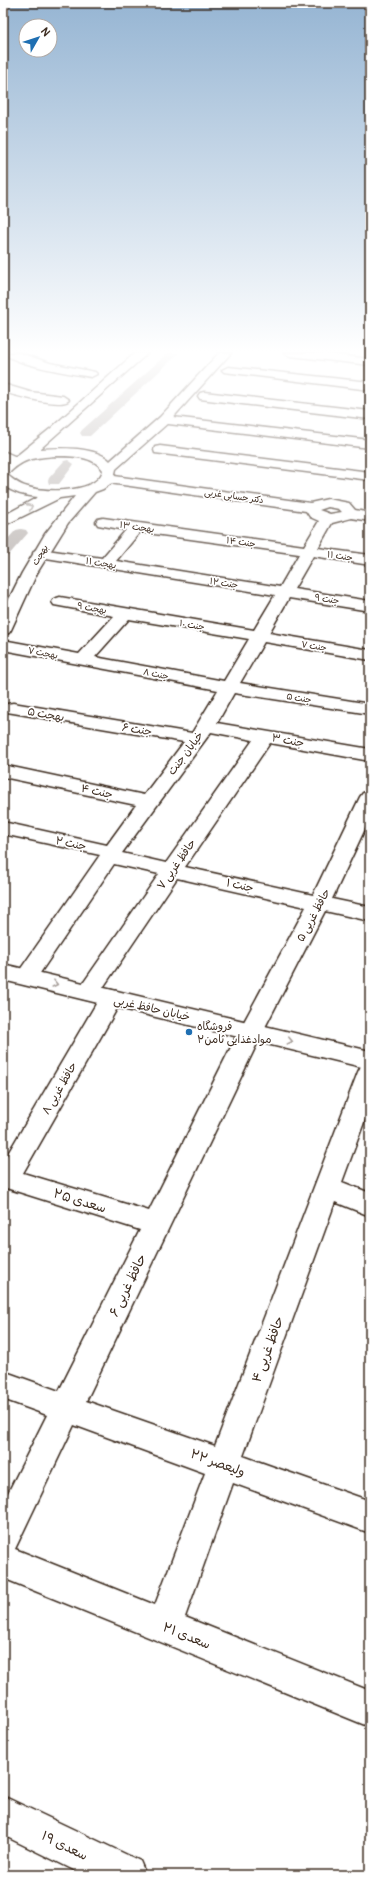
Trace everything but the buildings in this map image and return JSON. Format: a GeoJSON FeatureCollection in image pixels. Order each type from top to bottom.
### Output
{"type":"FeatureCollection","features":[{"type":"Feature","properties":{"kind":"street"},"geometry":{"type":"LineString","coordinates":[[6,499],[4,469],[13,458],[40,441]]}},
{"type":"Feature","properties":{"kind":"street"},"geometry":{"type":"LineString","coordinates":[[63,441],[74,445],[110,448],[134,446]]}},
{"type":"Feature","properties":{"kind":"street"},"geometry":{"type":"LineString","coordinates":[[3,522],[24,509],[58,494],[90,489],[108,474],[140,441]]}},
{"type":"Feature","properties":{"kind":"street"},"geometry":{"type":"LineString","coordinates":[[236,459],[252,441]]}},
{"type":"Feature","properties":{"kind":"street"},"geometry":{"type":"LineString","coordinates":[[307,441],[367,453]]}},
{"type":"Feature","properties":{"kind":"street"},"geometry":{"type":"LineString","coordinates":[[160,450],[370,476]]}},
{"type":"Feature","properties":{"kind":"street"},"geometry":{"type":"LineString","coordinates":[[13,458],[42,453],[64,452],[85,454],[101,460],[108,474]]}},
{"type":"Feature","properties":{"kind":"street","name":"خیابان جنت"},"geometry":{"type":"LineString","coordinates":[[26,977],[111,854],[201,732],[310,551],[337,500],[367,453]]}},
{"type":"Feature","properties":{"kind":"street","name":"دکتر حسابی غربی"},"geometry":{"type":"LineString","coordinates":[[108,474],[313,508],[314,513],[337,500]]}},
{"type":"Feature","properties":{"kind":"street"},"geometry":{"type":"LineString","coordinates":[[4,477],[22,490],[58,494]]}},
{"type":"Feature","properties":{"kind":"street","name":"بهجت"},"geometry":{"type":"LineString","coordinates":[[3,630],[18,594],[40,553],[65,517],[90,489]]}},
{"type":"Feature","properties":{"kind":"street"},"geometry":{"type":"LineString","coordinates":[[337,500],[343,517],[349,513],[370,517]]}},
{"type":"Feature","properties":{"kind":"street","name":"بهجت ۱۳"},"geometry":{"type":"LineString","coordinates":[[103,522],[171,532]]}},
{"type":"Feature","properties":{"kind":"street"},"geometry":{"type":"LineString","coordinates":[[105,564],[136,527]]}},
{"type":"Feature","properties":{"kind":"street","name":"جنت ۱۴"},"geometry":{"type":"LineString","coordinates":[[171,532],[310,551]]}},
{"type":"Feature","properties":{"kind":"street","name":"جنت ۱۱"},"geometry":{"type":"LineString","coordinates":[[310,551],[370,560]]}},
{"type":"Feature","properties":{"kind":"street","name":"بهجت ۱۱"},"geometry":{"type":"LineString","coordinates":[[40,553],[162,573]]}},
{"type":"Feature","properties":{"kind":"street","name":"جنت ۱۲"},"geometry":{"type":"LineString","coordinates":[[162,573],[285,593]]}},
{"type":"Feature","properties":{"kind":"street","name":"جنت ۹"},"geometry":{"type":"LineString","coordinates":[[285,593],[370,606]]}},
{"type":"Feature","properties":{"kind":"street","name":"بهجت ۹"},"geometry":{"type":"LineString","coordinates":[[60,602],[125,614]]}},
{"type":"Feature","properties":{"kind":"street"},"geometry":{"type":"LineString","coordinates":[[83,660],[125,614]]}},
{"type":"Feature","properties":{"kind":"street","name":"جنت ۱۰"},"geometry":{"type":"LineString","coordinates":[[125,614],[259,636]]}},
{"type":"Feature","properties":{"kind":"street","name":"جنت ۷"},"geometry":{"type":"LineString","coordinates":[[259,636],[370,655]]}},
{"type":"Feature","properties":{"kind":"street","name":"بهجت ۷"},"geometry":{"type":"LineString","coordinates":[[3,645],[83,660]]}},
{"type":"Feature","properties":{"kind":"street","name":"جنت ۸"},"geometry":{"type":"LineString","coordinates":[[83,660],[229,687]]}},
{"type":"Feature","properties":{"kind":"street","name":"جنت ۵"},"geometry":{"type":"LineString","coordinates":[[229,687],[370,709]]}},
{"type":"Feature","properties":{"kind":"street","name":"بهجت ۵"},"geometry":{"type":"LineString","coordinates":[[13,708],[78,720]]}},
{"type":"Feature","properties":{"kind":"street","name":"جنت ۶"},"geometry":{"type":"LineString","coordinates":[[78,720],[201,732]]}},
{"type":"Feature","properties":{"kind":"street","name":"جنت ۳"},"geometry":{"type":"LineString","coordinates":[[201,732],[265,736],[370,755]]}},
{"type":"Feature","properties":{"kind":"street","name":"حافظ غربی ۷"},"geometry":{"type":"LineString","coordinates":[[88,992],[265,736]]}},
{"type":"Feature","properties":{"kind":"street","name":"جنت ۴"},"geometry":{"type":"LineString","coordinates":[[3,771],[44,781],[149,802]]}},
{"type":"Feature","properties":{"kind":"street","name":"حافظ غربی ۵"},"geometry":{"type":"LineString","coordinates":[[251,1031],[319,902],[370,797]]}},
{"type":"Feature","properties":{"kind":"street","name":"جنت ۲"},"geometry":{"type":"LineString","coordinates":[[3,828],[111,854]]}},
{"type":"Feature","properties":{"kind":"street","name":"جنت ۱"},"geometry":{"type":"LineString","coordinates":[[111,854],[172,870],[370,914]]}},
{"type":"Feature","properties":{"kind":"street","name":"خیابان حافظ غربی"},"geometry":{"type":"LineString","coordinates":[[3,972],[370,1060]]}},
{"type":"Feature","properties":{"kind":"street","name":"حافظ غربی ۸"},"geometry":{"type":"LineString","coordinates":[[5,1177],[111,998]]}},
{"type":"Feature","properties":{"kind":"street","name":"حافظ غربی ۶"},"geometry":{"type":"LineString","coordinates":[[3,1538],[251,1031]]}},
{"type":"Feature","properties":{"kind":"street","name":"حافظ غربی ۴"},"geometry":{"type":"LineString","coordinates":[[164,1626],[370,1072]]}},
{"type":"Feature","properties":{"kind":"street","name":"سعدی ۲۵"},"geometry":{"type":"LineString","coordinates":[[5,1177],[157,1224]]}},
{"type":"Feature","properties":{"kind":"street"},"geometry":{"type":"LineString","coordinates":[[327,1187],[370,1205]]}},
{"type":"Feature","properties":{"kind":"street","name":"ولیعصر ۲۲"},"geometry":{"type":"LineString","coordinates":[[3,1385],[370,1517]]}},
{"type":"Feature","properties":{"kind":"street","name":"سعدی ۲۱"},"geometry":{"type":"LineString","coordinates":[[3,1562],[370,1709]]}},
{"type":"Feature","properties":{"kind":"street","name":"سعدی ۱۹"},"geometry":{"type":"LineString","coordinates":[[3,1815],[126,1875]]}},
{"type":"Feature","properties":{"kind":"waterway"},"geometry":{"type":"LineString","coordinates":[[54,481],[68,464]]}},
{"type":"Feature","properties":{"kind":"waterway"},"geometry":{"type":"LineString","coordinates":[[3,553],[21,533]]}},
{"type":"Feature","properties":{"kind":"place","name":"فروشگاه موادغذایی ثامن۲"},"geometry":{"type":"Point","coordinates":[189,1032]}}]}
